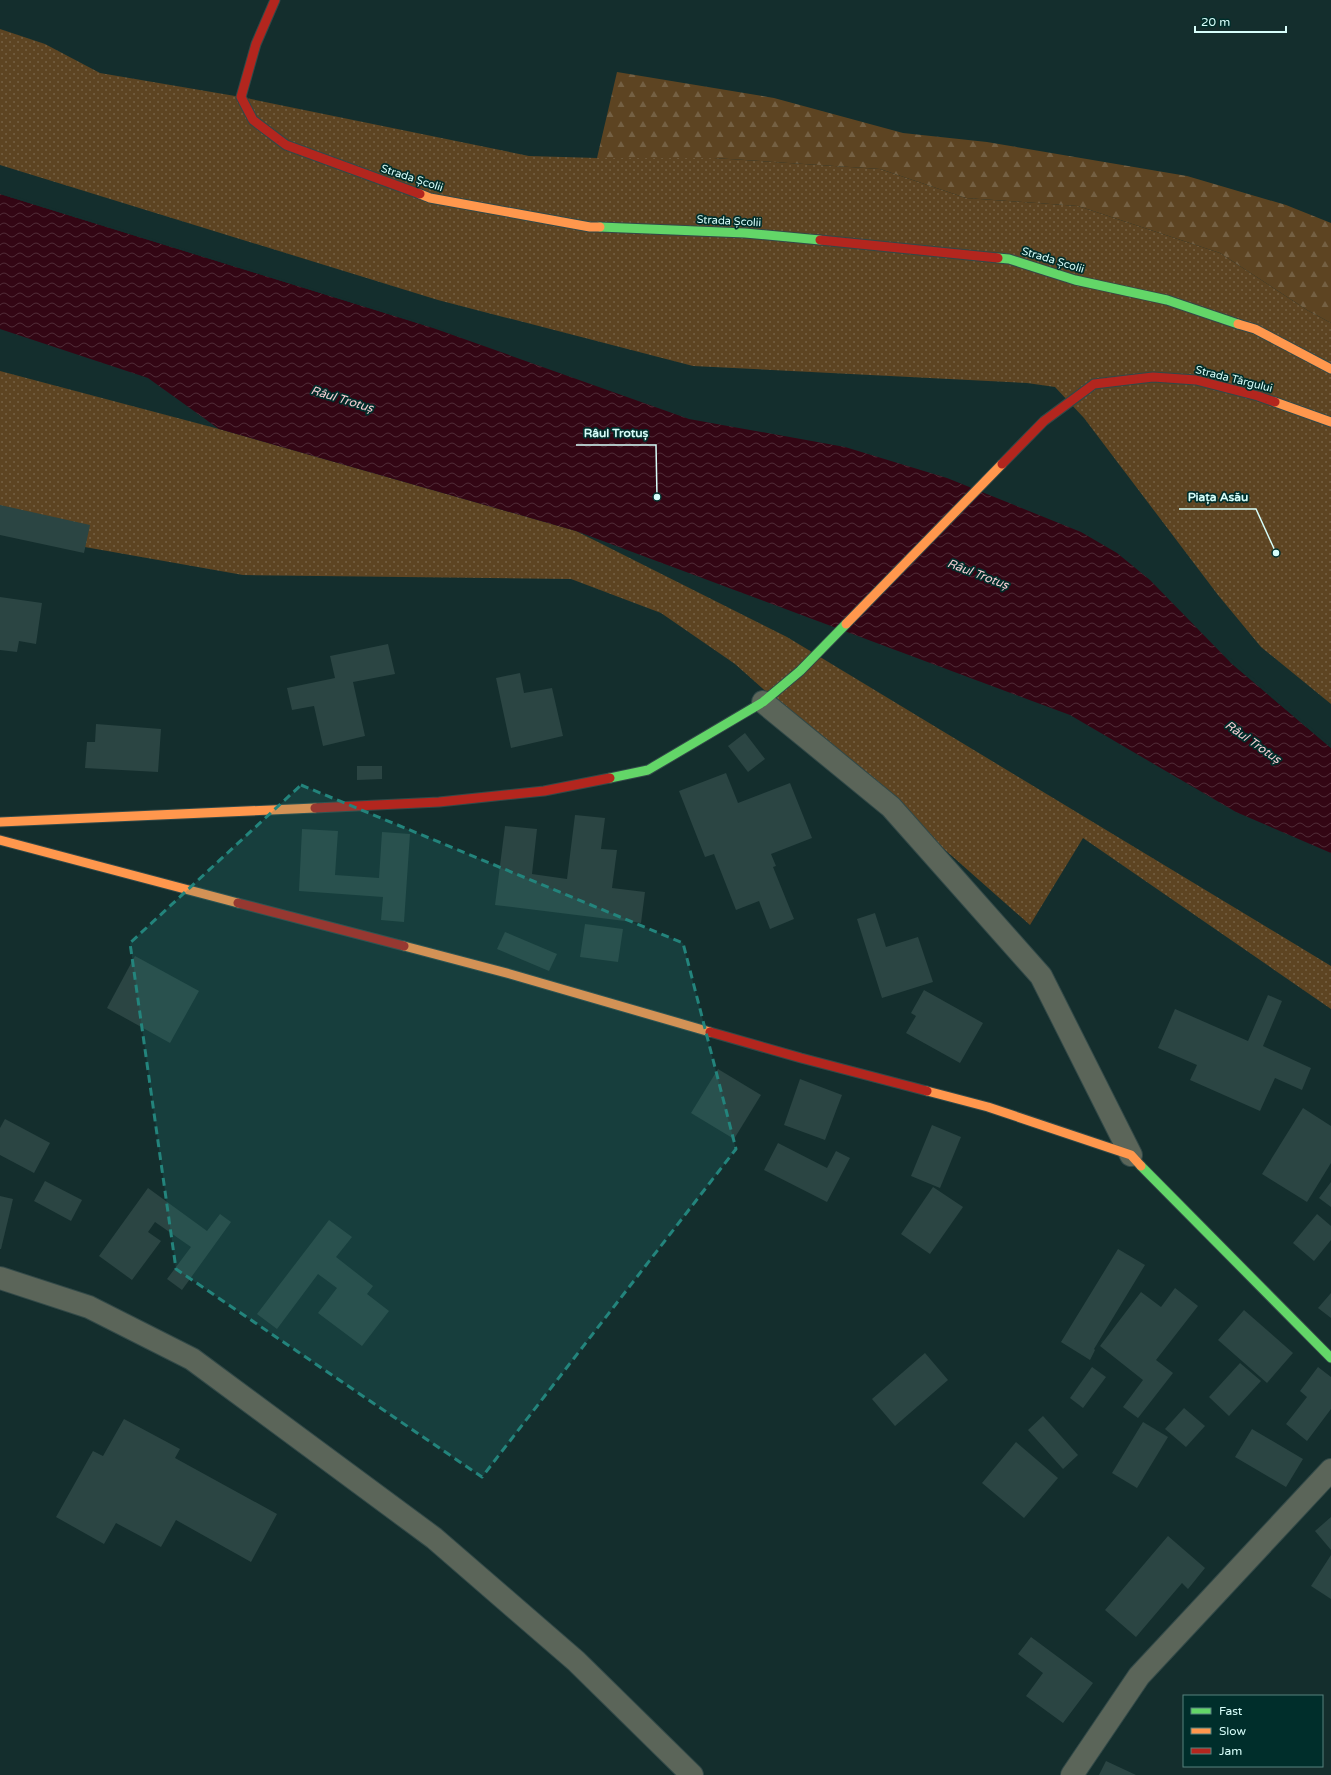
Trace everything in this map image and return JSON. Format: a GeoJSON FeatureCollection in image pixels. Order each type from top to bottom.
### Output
{"type":"FeatureCollection","features":[{"type":"Feature","properties":{"kind":"street","name":"Strada Școlii"},"geometry":{"type":"LineString","coordinates":[[275,0],[256,44],[241,97],[253,120],[286,145],[430,198],[590,227],[745,233],[1009,259],[1075,280],[1167,300],[1255,329],[1331,369]]}},
{"type":"Feature","properties":{"kind":"street","name":"Strada Târgului"},"geometry":{"type":"LineString","coordinates":[[0,822],[439,802],[544,791],[648,770],[763,702],[800,671],[1044,421],[1094,384],[1153,378],[1196,380],[1258,396],[1331,422]]}},
{"type":"Feature","properties":{"kind":"street"},"geometry":{"type":"LineString","coordinates":[[763,702],[891,807],[1041,976],[1131,1155],[1331,1358]]}},
{"type":"Feature","properties":{"kind":"street"},"geometry":{"type":"LineString","coordinates":[[0,840],[510,974],[801,1058],[988,1107],[1131,1155]]}},
{"type":"Feature","properties":{"kind":"street"},"geometry":{"type":"LineString","coordinates":[[0,1278],[89,1307],[192,1359],[434,1538],[576,1661],[692,1775]]}},
{"type":"Feature","properties":{"kind":"street"},"geometry":{"type":"LineString","coordinates":[[1072,1775],[1139,1676],[1331,1470]]}},
{"type":"Feature","properties":{"kind":"highlighted area"},"geometry":{"type":"Polygon","coordinates":[[[301,785],[683,943],[736,1149],[482,1477],[176,1269],[130,943],[301,785]]]}},
{"type":"Feature","properties":{"kind":"green space"},"geometry":{"type":"Polygon","coordinates":[[[0,29],[45,44],[100,73],[241,97],[529,156],[597,158],[714,158],[880,169],[966,198],[1078,206],[1220,253],[1307,310],[1331,323],[1331,704],[1261,647],[1218,595],[1084,418],[1055,387],[1027,383],[693,366],[438,300],[0,165],[0,29]]]}},
{"type":"Feature","properties":{"kind":"green space"},"geometry":{"type":"Polygon","coordinates":[[[617,72],[774,98],[903,133],[987,142],[1187,176],[1286,205],[1331,223],[1331,323],[1307,310],[1220,253],[1078,206],[966,198],[880,169],[714,158],[597,158],[617,72]]]}},
{"type":"Feature","properties":{"kind":"green space"},"geometry":{"type":"Polygon","coordinates":[[[0,371],[219,429],[576,531],[787,637],[1331,966],[1331,1009],[1083,838],[1030,925],[735,664],[661,613],[571,579],[243,575],[0,532],[0,371]]]}},
{"type":"Feature","properties":{"kind":"water"},"geometry":{"type":"Polygon","coordinates":[[[0,194],[433,328],[689,419],[845,447],[947,478],[1081,532],[1117,553],[1150,580],[1231,663],[1331,748],[1331,853],[1236,812],[1070,715],[576,531],[219,429],[148,378],[0,329],[0,194]]]}},
{"type":"Feature","properties":{"kind":"pier"},"geometry":{"type":"Polygon","coordinates":[[[1,192],[433,326],[460,336],[0,194],[1,192]]]}},
{"type":"Feature","properties":{"kind":"pier"},"geometry":{"type":"Polygon","coordinates":[[[1223,652],[1331,745],[1331,748],[1231,663],[1223,652]]]}},
{"type":"Feature","properties":{"kind":"building"},"geometry":{"type":"Polygon","coordinates":[[[0,505],[90,525],[84,553],[0,535],[0,505]]]}},
{"type":"Feature","properties":{"kind":"building"},"geometry":{"type":"Polygon","coordinates":[[[0,597],[42,603],[36,644],[19,641],[17,652],[0,650],[0,597]]]}},
{"type":"Feature","properties":{"kind":"building"},"geometry":{"type":"Polygon","coordinates":[[[388,644],[395,674],[353,682],[365,736],[323,746],[314,706],[292,710],[287,688],[335,678],[330,656],[388,644]]]}},
{"type":"Feature","properties":{"kind":"building"},"geometry":{"type":"Polygon","coordinates":[[[520,673],[524,693],[552,688],[563,736],[511,748],[496,678],[520,673]]]}},
{"type":"Feature","properties":{"kind":"building"},"geometry":{"type":"Polygon","coordinates":[[[96,724],[161,729],[158,772],[85,768],[87,742],[95,742],[96,724]]]}},
{"type":"Feature","properties":{"kind":"building"},"geometry":{"type":"Polygon","coordinates":[[[745,733],[765,759],[748,772],[728,746],[745,733]]]}},
{"type":"Feature","properties":{"kind":"building"},"geometry":{"type":"Polygon","coordinates":[[[357,766],[382,766],[382,779],[357,780],[357,766]]]}},
{"type":"Feature","properties":{"kind":"building"},"geometry":{"type":"Polygon","coordinates":[[[726,773],[738,803],[790,783],[812,838],[771,854],[776,866],[773,867],[794,919],[770,929],[759,901],[736,910],[714,854],[705,857],[679,791],[726,773]]]}},
{"type":"Feature","properties":{"kind":"building"},"geometry":{"type":"Polygon","coordinates":[[[575,815],[605,818],[601,849],[617,850],[612,888],[645,892],[641,923],[495,905],[505,826],[537,829],[532,874],[567,879],[575,815]]]}},
{"type":"Feature","properties":{"kind":"building"},"geometry":{"type":"Polygon","coordinates":[[[302,829],[338,831],[335,875],[379,878],[382,832],[410,834],[404,922],[381,920],[383,897],[299,891],[302,829]]]}},
{"type":"Feature","properties":{"kind":"building"},"geometry":{"type":"Polygon","coordinates":[[[875,913],[886,947],[918,937],[933,982],[882,998],[857,919],[875,913]]]}},
{"type":"Feature","properties":{"kind":"building"},"geometry":{"type":"Polygon","coordinates":[[[585,924],[623,929],[618,962],[580,957],[585,924]]]}},
{"type":"Feature","properties":{"kind":"building"},"geometry":{"type":"Polygon","coordinates":[[[505,932],[557,954],[549,971],[497,949],[505,932]]]}},
{"type":"Feature","properties":{"kind":"building"},"geometry":{"type":"Polygon","coordinates":[[[135,956],[199,991],[170,1043],[107,1008],[135,956]]]}},
{"type":"Feature","properties":{"kind":"building"},"geometry":{"type":"Polygon","coordinates":[[[924,990],[983,1023],[960,1063],[906,1033],[916,1016],[911,1013],[924,990]]]}},
{"type":"Feature","properties":{"kind":"building"},"geometry":{"type":"Polygon","coordinates":[[[1268,995],[1282,1001],[1263,1046],[1311,1068],[1302,1090],[1275,1078],[1260,1111],[1190,1080],[1197,1065],[1158,1048],[1175,1009],[1248,1041],[1268,995]]]}},
{"type":"Feature","properties":{"kind":"building"},"geometry":{"type":"Polygon","coordinates":[[[718,1069],[761,1095],[734,1139],[691,1113],[718,1069]]]}},
{"type":"Feature","properties":{"kind":"building"},"geometry":{"type":"Polygon","coordinates":[[[800,1079],[842,1095],[825,1140],[784,1125],[800,1079]]]}},
{"type":"Feature","properties":{"kind":"building"},"geometry":{"type":"Polygon","coordinates":[[[1303,1108],[1331,1126],[1331,1163],[1307,1202],[1262,1174],[1303,1108]]]}},
{"type":"Feature","properties":{"kind":"building"},"geometry":{"type":"Polygon","coordinates":[[[5,1119],[50,1143],[34,1173],[0,1155],[0,1128],[5,1119]]]}},
{"type":"Feature","properties":{"kind":"building"},"geometry":{"type":"Polygon","coordinates":[[[932,1125],[961,1137],[940,1188],[911,1176],[932,1125]]]}},
{"type":"Feature","properties":{"kind":"building"},"geometry":{"type":"Polygon","coordinates":[[[778,1143],[827,1168],[836,1151],[850,1158],[827,1202],[764,1170],[778,1143]]]}},
{"type":"Feature","properties":{"kind":"building"},"geometry":{"type":"Polygon","coordinates":[[[45,1181],[82,1200],[71,1221],[34,1201],[45,1181]]]}},
{"type":"Feature","properties":{"kind":"building"},"geometry":{"type":"Polygon","coordinates":[[[1331,1182],[1331,1207],[1319,1198],[1331,1182]]]}},
{"type":"Feature","properties":{"kind":"building"},"geometry":{"type":"Polygon","coordinates":[[[933,1187],[963,1207],[930,1254],[901,1234],[933,1187]]]}},
{"type":"Feature","properties":{"kind":"building"},"geometry":{"type":"Polygon","coordinates":[[[148,1188],[207,1231],[220,1214],[231,1222],[182,1290],[167,1279],[191,1247],[155,1222],[148,1232],[161,1241],[132,1280],[99,1256],[148,1188]]]}},
{"type":"Feature","properties":{"kind":"building"},"geometry":{"type":"Polygon","coordinates":[[[0,1196],[13,1199],[1,1249],[0,1249],[0,1196]]]}},
{"type":"Feature","properties":{"kind":"building"},"geometry":{"type":"Polygon","coordinates":[[[1317,1214],[1331,1226],[1331,1240],[1314,1261],[1293,1243],[1317,1214]]]}},
{"type":"Feature","properties":{"kind":"building"},"geometry":{"type":"Polygon","coordinates":[[[329,1220],[352,1237],[336,1257],[373,1286],[367,1294],[389,1311],[362,1346],[318,1313],[337,1288],[318,1274],[277,1329],[257,1314],[329,1220]]]}},
{"type":"Feature","properties":{"kind":"building"},"geometry":{"type":"Polygon","coordinates":[[[1118,1249],[1145,1265],[1094,1349],[1095,1350],[1090,1360],[1061,1342],[1118,1249]]]}},
{"type":"Feature","properties":{"kind":"building"},"geometry":{"type":"Polygon","coordinates":[[[1175,1288],[1198,1306],[1156,1360],[1173,1373],[1138,1418],[1123,1407],[1143,1380],[1100,1346],[1141,1292],[1161,1307],[1175,1288]]]}},
{"type":"Feature","properties":{"kind":"building"},"geometry":{"type":"Polygon","coordinates":[[[1331,1293],[1331,1318],[1318,1308],[1331,1293]]]}},
{"type":"Feature","properties":{"kind":"building"},"geometry":{"type":"Polygon","coordinates":[[[1244,1310],[1293,1353],[1267,1383],[1218,1340],[1244,1310]]]}},
{"type":"Feature","properties":{"kind":"building"},"geometry":{"type":"Polygon","coordinates":[[[925,1353],[948,1380],[895,1426],[872,1399],[925,1353]]]}},
{"type":"Feature","properties":{"kind":"building"},"geometry":{"type":"Polygon","coordinates":[[[1240,1363],[1261,1381],[1229,1416],[1209,1397],[1240,1363]]]}},
{"type":"Feature","properties":{"kind":"building"},"geometry":{"type":"Polygon","coordinates":[[[1092,1367],[1106,1377],[1083,1408],[1070,1398],[1092,1367]]]}},
{"type":"Feature","properties":{"kind":"building"},"geometry":{"type":"Polygon","coordinates":[[[1318,1367],[1331,1377],[1331,1409],[1307,1441],[1286,1424],[1307,1397],[1300,1391],[1318,1367]]]}},
{"type":"Feature","properties":{"kind":"building"},"geometry":{"type":"Polygon","coordinates":[[[1184,1408],[1205,1426],[1186,1447],[1165,1429],[1184,1408]]]}},
{"type":"Feature","properties":{"kind":"building"},"geometry":{"type":"Polygon","coordinates":[[[1043,1416],[1078,1455],[1063,1469],[1028,1430],[1043,1416]]]}},
{"type":"Feature","properties":{"kind":"building"},"geometry":{"type":"Polygon","coordinates":[[[124,1419],[180,1449],[175,1458],[277,1514],[251,1562],[176,1520],[161,1547],[116,1523],[104,1544],[56,1517],[93,1451],[103,1456],[124,1419]]]}},
{"type":"Feature","properties":{"kind":"building"},"geometry":{"type":"Polygon","coordinates":[[[1143,1422],[1168,1437],[1137,1488],[1112,1473],[1143,1422]]]}},
{"type":"Feature","properties":{"kind":"building"},"geometry":{"type":"Polygon","coordinates":[[[1252,1429],[1303,1459],[1286,1487],[1235,1457],[1252,1429]]]}},
{"type":"Feature","properties":{"kind":"building"},"geometry":{"type":"Polygon","coordinates":[[[1016,1442],[1058,1478],[1024,1518],[982,1483],[1016,1442]]]}},
{"type":"Feature","properties":{"kind":"building"},"geometry":{"type":"Polygon","coordinates":[[[1331,1517],[1331,1550],[1315,1531],[1331,1517]]]}},
{"type":"Feature","properties":{"kind":"building"},"geometry":{"type":"Polygon","coordinates":[[[1168,1536],[1205,1568],[1188,1589],[1182,1583],[1136,1637],[1105,1610],[1168,1536]]]}},
{"type":"Feature","properties":{"kind":"building"},"geometry":{"type":"Polygon","coordinates":[[[1331,1555],[1331,1599],[1311,1586],[1331,1555]]]}},
{"type":"Feature","properties":{"kind":"building"},"geometry":{"type":"Polygon","coordinates":[[[1031,1637],[1093,1683],[1063,1723],[1026,1696],[1043,1673],[1018,1654],[1031,1637]]]}},
{"type":"Feature","properties":{"kind":"building"},"geometry":{"type":"Polygon","coordinates":[[[1106,1761],[1136,1775],[1099,1775],[1106,1761]]]}},
{"type":"Feature","properties":{"kind":"traffic: fast"},"geometry":{"type":"LineString","coordinates":[[600,227],[745,233],[820,240]]}},
{"type":"Feature","properties":{"kind":"traffic: fast"},"geometry":{"type":"LineString","coordinates":[[998,258],[1009,259],[1075,280],[1167,300],[1238,324]]}},
{"type":"Feature","properties":{"kind":"traffic: fast"},"geometry":{"type":"LineString","coordinates":[[610,778],[648,770],[763,702],[800,671],[846,624]]}},
{"type":"Feature","properties":{"kind":"traffic: fast"},"geometry":{"type":"LineString","coordinates":[[1141,1166],[1331,1358]]}},
{"type":"Feature","properties":{"kind":"traffic: slow"},"geometry":{"type":"LineString","coordinates":[[420,194],[430,198],[590,227],[600,227]]}},
{"type":"Feature","properties":{"kind":"traffic: slow"},"geometry":{"type":"LineString","coordinates":[[1238,324],[1255,329],[1331,369]]}},
{"type":"Feature","properties":{"kind":"traffic: slow"},"geometry":{"type":"LineString","coordinates":[[1275,402],[1331,422]]}},
{"type":"Feature","properties":{"kind":"traffic: slow"},"geometry":{"type":"LineString","coordinates":[[846,624],[1002,464]]}},
{"type":"Feature","properties":{"kind":"traffic: slow"},"geometry":{"type":"LineString","coordinates":[[0,822],[315,808]]}},
{"type":"Feature","properties":{"kind":"traffic: slow"},"geometry":{"type":"LineString","coordinates":[[0,840],[238,903]]}},
{"type":"Feature","properties":{"kind":"traffic: slow"},"geometry":{"type":"LineString","coordinates":[[404,946],[510,974],[710,1032]]}},
{"type":"Feature","properties":{"kind":"traffic: slow"},"geometry":{"type":"LineString","coordinates":[[927,1091],[988,1107],[1131,1155],[1141,1166]]}},
{"type":"Feature","properties":{"kind":"traffic: jam"},"geometry":{"type":"LineString","coordinates":[[275,0],[256,44],[241,97],[253,120],[286,145],[420,194]]}},
{"type":"Feature","properties":{"kind":"traffic: jam"},"geometry":{"type":"LineString","coordinates":[[820,240],[998,258]]}},
{"type":"Feature","properties":{"kind":"traffic: jam"},"geometry":{"type":"LineString","coordinates":[[1002,464],[1044,421],[1094,384],[1153,377],[1196,380],[1258,396],[1275,402]]}},
{"type":"Feature","properties":{"kind":"traffic: jam"},"geometry":{"type":"LineString","coordinates":[[315,808],[439,802],[544,791],[610,778]]}},
{"type":"Feature","properties":{"kind":"traffic: jam"},"geometry":{"type":"LineString","coordinates":[[238,903],[404,946]]}},
{"type":"Feature","properties":{"kind":"traffic: jam"},"geometry":{"type":"LineString","coordinates":[[710,1032],[801,1058],[927,1091]]}},
{"type":"Feature","properties":{"kind":"place","name":"Râul Trotuș"},"geometry":{"type":"Point","coordinates":[657,497]}},
{"type":"Feature","properties":{"kind":"place","name":"Piața Asău"},"geometry":{"type":"Point","coordinates":[1276,553]}}]}
